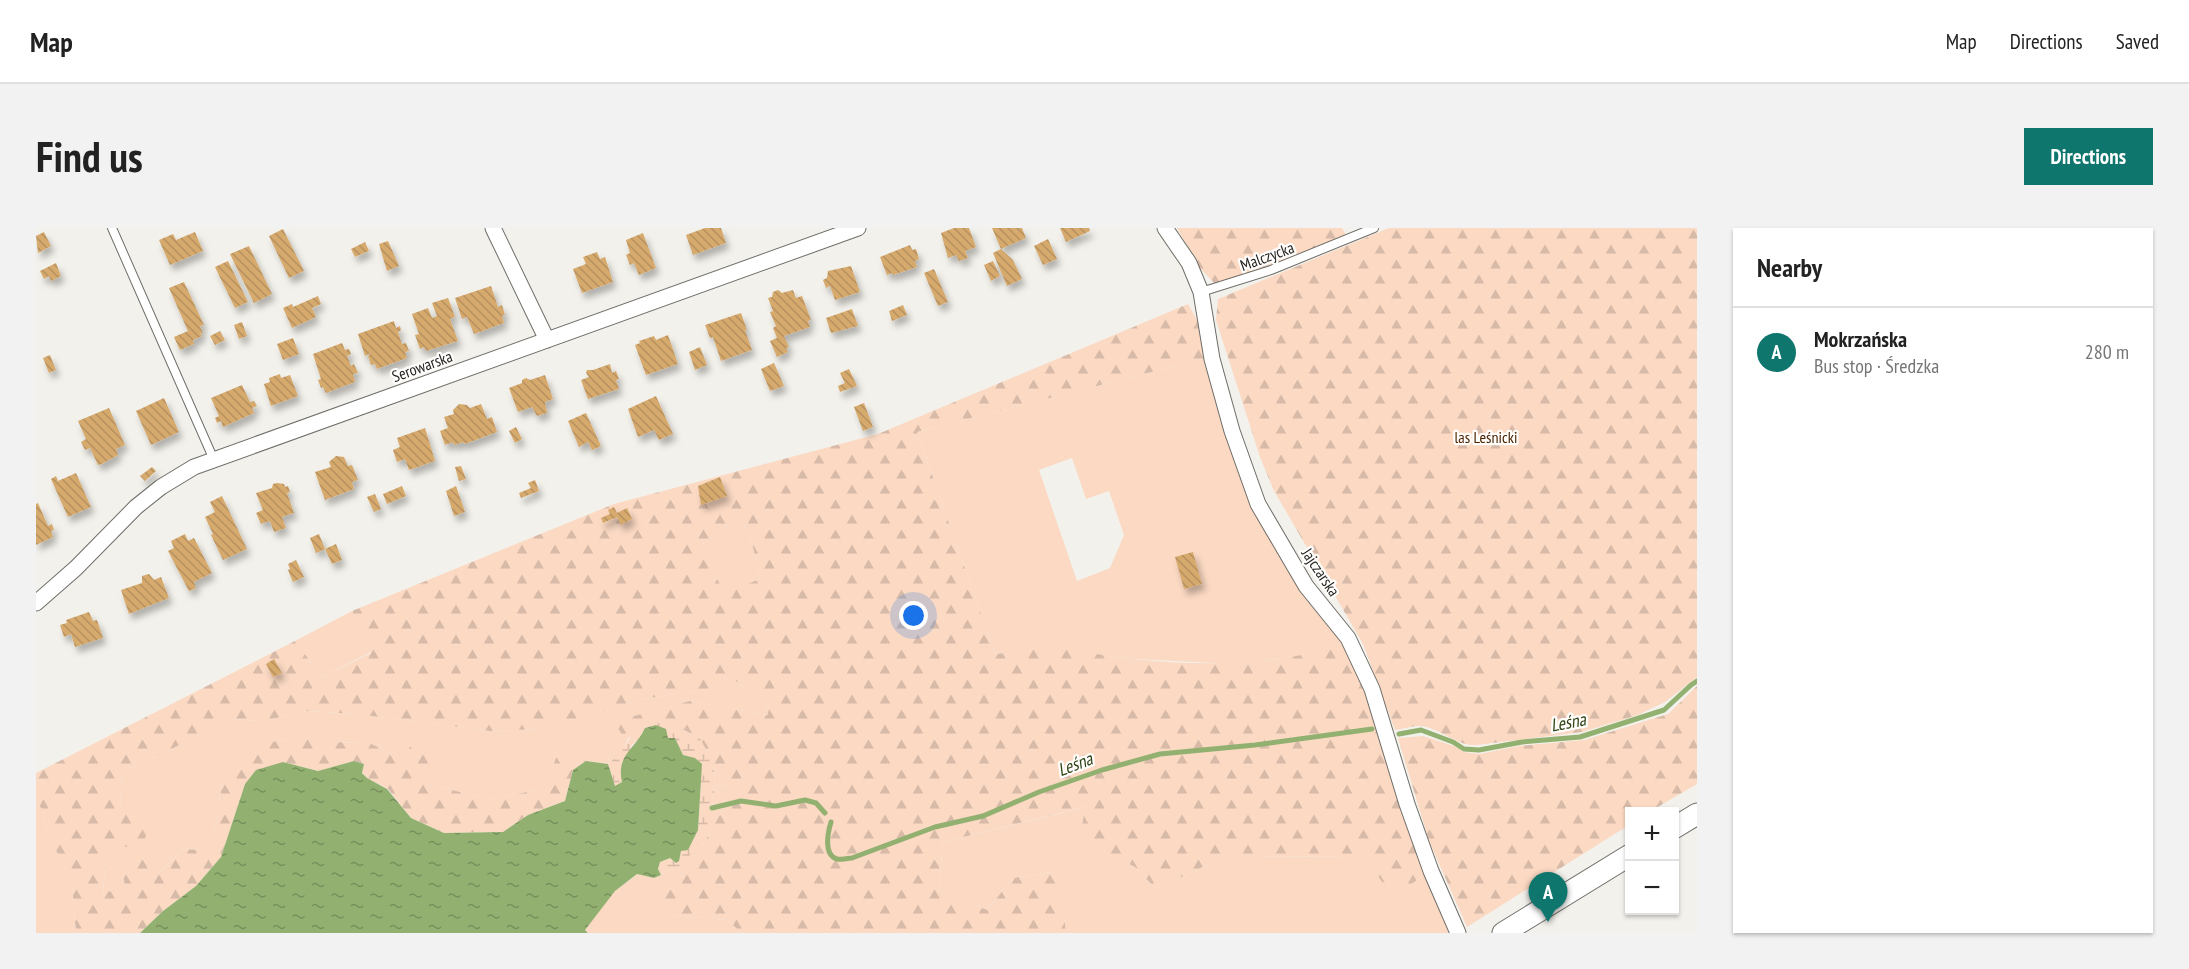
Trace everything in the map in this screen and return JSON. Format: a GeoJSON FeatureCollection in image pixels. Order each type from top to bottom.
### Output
{"type":"FeatureCollection","features":[{"type":"Feature","properties":{"kind":"main road"},"geometry":{"type":"LineString","coordinates":[[1679,825],[1697,814]]}},
{"type":"Feature","properties":{"kind":"main road"},"geometry":{"type":"LineString","coordinates":[[1503,933],[1625,857]]}},
{"type":"Feature","properties":{"kind":"street"},"geometry":{"type":"LineString","coordinates":[[493,228],[547,340]]}},
{"type":"Feature","properties":{"kind":"street","name":"Serowarska"},"geometry":{"type":"LineString","coordinates":[[36,603],[76,568],[136,507],[161,487],[194,467],[858,228]]}},
{"type":"Feature","properties":{"kind":"street","name":"Jajczarska"},"geometry":{"type":"LineString","coordinates":[[1165,228],[1189,263],[1201,292],[1212,359],[1232,431],[1258,504],[1306,586],[1348,638],[1372,689],[1423,849],[1458,933]]}},
{"type":"Feature","properties":{"kind":"lane"},"geometry":{"type":"LineString","coordinates":[[112,228],[214,460]]}},
{"type":"Feature","properties":{"kind":"lane","name":"Malczycka"},"geometry":{"type":"LineString","coordinates":[[1201,292],[1271,270],[1374,228]]}},
{"type":"Feature","properties":{"kind":"green space"},"geometry":{"type":"Polygon","coordinates":[[[1177,228],[1342,228],[1346,235],[1217,286],[1199,267],[1177,228]]]}},
{"type":"Feature","properties":{"kind":"green space","name":"las Leśnicki"},"geometry":{"type":"Polygon","coordinates":[[[1389,228],[1697,228],[1697,677],[1665,702],[1638,715],[1582,732],[1477,745],[1462,743],[1427,727],[1416,726],[1395,730],[1363,644],[1273,489],[1260,457],[1216,320],[1218,299],[1389,228]]]}},
{"type":"Feature","properties":{"kind":"green space"},"geometry":{"type":"Polygon","coordinates":[[[1188,304],[1203,331],[1206,358],[917,432],[995,654],[1032,649],[1056,649],[1132,659],[1186,663],[1240,663],[1293,657],[1346,643],[1368,691],[1424,875],[1406,888],[1382,882],[1365,856],[1224,857],[1156,889],[1135,867],[1101,851],[1081,833],[1085,807],[943,842],[939,890],[987,910],[1013,878],[1059,871],[1066,933],[742,933],[727,920],[672,915],[661,901],[701,848],[722,811],[726,784],[715,785],[714,765],[629,737],[620,754],[608,764],[609,756],[622,735],[618,728],[623,719],[690,701],[768,715],[766,702],[730,677],[705,690],[642,699],[543,729],[490,731],[356,714],[307,711],[263,721],[229,719],[122,772],[120,809],[153,809],[143,846],[121,847],[105,865],[103,894],[125,885],[120,863],[134,853],[148,857],[160,872],[183,849],[201,850],[213,840],[222,784],[233,766],[255,744],[285,740],[308,733],[328,742],[369,743],[399,757],[418,740],[434,760],[426,783],[486,799],[545,789],[556,758],[578,758],[586,761],[573,770],[565,801],[528,815],[503,832],[444,833],[411,818],[388,789],[367,778],[362,772],[364,764],[354,761],[319,771],[283,762],[245,784],[221,857],[196,886],[163,911],[140,933],[76,933],[72,884],[46,829],[43,809],[36,804],[36,773],[295,641],[322,677],[371,653],[352,611],[614,504],[878,434],[1188,304]],[[731,522],[699,547],[725,593],[760,579],[749,529],[731,522]]]}},
{"type":"Feature","properties":{"kind":"green space"},"geometry":{"type":"Polygon","coordinates":[[[1206,358],[1217,408],[1237,466],[1346,643],[1293,657],[1234,664],[1134,659],[1044,649],[995,654],[917,432],[1206,358]],[[1072,458],[1039,470],[1077,581],[1110,568],[1124,535],[1109,491],[1086,499],[1072,458]]]}},
{"type":"Feature","properties":{"kind":"green space"},"geometry":{"type":"Polygon","coordinates":[[[731,522],[749,529],[760,579],[725,594],[699,547],[731,522]]]}},
{"type":"Feature","properties":{"kind":"green space"},"geometry":{"type":"Polygon","coordinates":[[[352,611],[371,652],[322,677],[295,641],[352,611]]]}},
{"type":"Feature","properties":{"kind":"green space"},"geometry":{"type":"Polygon","coordinates":[[[730,677],[766,702],[768,715],[690,701],[636,716],[609,756],[608,764],[578,758],[545,789],[486,799],[426,783],[399,757],[369,743],[328,742],[308,733],[285,740],[256,744],[222,784],[213,840],[201,850],[183,849],[160,872],[103,895],[105,865],[153,810],[120,809],[122,772],[229,719],[263,721],[307,711],[356,714],[490,731],[543,729],[642,699],[705,690],[730,677]]]}},
{"type":"Feature","properties":{"kind":"green space"},"geometry":{"type":"Polygon","coordinates":[[[1697,686],[1697,784],[1658,807],[1625,807],[1625,828],[1467,927],[1429,841],[1398,738],[1423,736],[1454,746],[1464,752],[1480,754],[1518,746],[1584,740],[1668,714],[1697,686]]]}},
{"type":"Feature","properties":{"kind":"green space"},"geometry":{"type":"Polygon","coordinates":[[[653,719],[665,720],[700,738],[714,765],[715,785],[706,828],[696,848],[680,866],[661,875],[658,869],[660,862],[670,858],[676,863],[681,851],[698,830],[701,782],[695,758],[683,755],[675,738],[668,738],[645,728],[640,738],[631,746],[623,782],[615,786],[608,764],[638,729],[653,719]]]}},
{"type":"Feature","properties":{"kind":"green space"},"geometry":{"type":"Polygon","coordinates":[[[726,784],[722,811],[701,848],[661,901],[672,915],[727,920],[742,933],[588,933],[585,930],[606,900],[637,874],[654,878],[680,866],[712,808],[715,785],[726,784]]]}},
{"type":"Feature","properties":{"kind":"green space"},"geometry":{"type":"Polygon","coordinates":[[[36,804],[43,809],[46,829],[72,884],[76,933],[36,933],[36,804]]]}},
{"type":"Feature","properties":{"kind":"green space"},"geometry":{"type":"Polygon","coordinates":[[[1086,807],[1101,851],[1135,867],[1156,889],[1224,857],[1365,856],[1406,888],[1424,875],[1450,933],[1066,933],[1058,871],[1013,878],[987,910],[939,890],[943,842],[1086,807]]]}},
{"type":"Feature","properties":{"kind":"water"},"geometry":{"type":"Polygon","coordinates":[[[656,725],[666,729],[668,738],[675,738],[683,755],[695,758],[702,764],[698,830],[688,850],[681,851],[679,861],[676,863],[670,858],[660,862],[658,869],[661,875],[654,878],[637,874],[615,891],[585,930],[588,933],[140,933],[163,911],[196,886],[221,857],[245,784],[256,770],[283,762],[318,771],[354,761],[364,764],[362,773],[387,789],[411,818],[444,833],[503,832],[528,815],[565,801],[573,770],[586,761],[608,764],[615,786],[622,782],[624,758],[645,728],[656,725]]]}},
{"type":"Feature","properties":{"kind":"building"},"geometry":{"type":"Polygon","coordinates":[[[705,228],[721,228],[726,243],[693,255],[686,235],[705,228]]]}},
{"type":"Feature","properties":{"kind":"building"},"geometry":{"type":"Polygon","coordinates":[[[954,228],[969,228],[976,247],[965,251],[968,258],[959,261],[956,255],[948,258],[941,233],[954,228]]]}},
{"type":"Feature","properties":{"kind":"building"},"geometry":{"type":"Polygon","coordinates":[[[992,228],[1022,228],[1026,238],[1001,249],[992,228]]]}},
{"type":"Feature","properties":{"kind":"building"},"geometry":{"type":"Polygon","coordinates":[[[1060,228],[1089,228],[1090,231],[1066,242],[1060,228]]]}},
{"type":"Feature","properties":{"kind":"building"},"geometry":{"type":"Polygon","coordinates":[[[283,229],[304,271],[289,278],[269,236],[283,229]]]}},
{"type":"Feature","properties":{"kind":"building"},"geometry":{"type":"Polygon","coordinates":[[[44,232],[51,246],[38,253],[36,236],[44,232]]]}},
{"type":"Feature","properties":{"kind":"building"},"geometry":{"type":"Polygon","coordinates":[[[195,232],[203,251],[170,265],[159,240],[173,234],[176,240],[195,232]]]}},
{"type":"Feature","properties":{"kind":"building"},"geometry":{"type":"Polygon","coordinates":[[[643,233],[656,268],[639,275],[634,263],[630,265],[626,255],[630,253],[626,240],[643,233]]]}},
{"type":"Feature","properties":{"kind":"building"},"geometry":{"type":"Polygon","coordinates":[[[1048,239],[1057,259],[1043,265],[1034,246],[1048,239]]]}},
{"type":"Feature","properties":{"kind":"building"},"geometry":{"type":"Polygon","coordinates":[[[388,241],[399,266],[387,271],[379,244],[388,241]]]}},
{"type":"Feature","properties":{"kind":"building"},"geometry":{"type":"Polygon","coordinates":[[[365,242],[369,251],[355,257],[351,249],[365,242]]]}},
{"type":"Feature","properties":{"kind":"building"},"geometry":{"type":"Polygon","coordinates":[[[910,245],[912,250],[916,249],[919,259],[915,261],[917,267],[887,275],[880,257],[910,245]]]}},
{"type":"Feature","properties":{"kind":"building"},"geometry":{"type":"Polygon","coordinates":[[[249,246],[272,294],[254,303],[230,254],[249,246]]]}},
{"type":"Feature","properties":{"kind":"building"},"geometry":{"type":"Polygon","coordinates":[[[1001,249],[1013,260],[1022,279],[1007,286],[993,253],[1001,249]]]}},
{"type":"Feature","properties":{"kind":"building"},"geometry":{"type":"Polygon","coordinates":[[[597,252],[600,259],[605,257],[613,282],[582,293],[573,269],[586,264],[583,257],[597,252]]]}},
{"type":"Feature","properties":{"kind":"building"},"geometry":{"type":"Polygon","coordinates":[[[228,261],[248,302],[235,308],[215,267],[228,261]]]}},
{"type":"Feature","properties":{"kind":"building"},"geometry":{"type":"Polygon","coordinates":[[[993,261],[1000,276],[991,281],[984,265],[993,261]]]}},
{"type":"Feature","properties":{"kind":"building"},"geometry":{"type":"Polygon","coordinates":[[[56,263],[61,276],[51,281],[49,276],[44,279],[40,271],[56,263]]]}},
{"type":"Feature","properties":{"kind":"building"},"geometry":{"type":"Polygon","coordinates":[[[851,266],[860,292],[835,300],[830,286],[826,288],[823,280],[827,278],[828,271],[851,266]]]}},
{"type":"Feature","properties":{"kind":"building"},"geometry":{"type":"Polygon","coordinates":[[[934,269],[948,302],[938,306],[924,273],[934,269]]]}},
{"type":"Feature","properties":{"kind":"building"},"geometry":{"type":"Polygon","coordinates":[[[184,282],[204,325],[200,326],[202,336],[193,340],[194,344],[180,350],[174,337],[188,331],[169,288],[184,282]]]}},
{"type":"Feature","properties":{"kind":"building"},"geometry":{"type":"Polygon","coordinates":[[[491,286],[498,307],[502,305],[505,315],[502,316],[504,323],[474,334],[467,317],[462,319],[455,298],[491,286]]]}},
{"type":"Feature","properties":{"kind":"building"},"geometry":{"type":"Polygon","coordinates":[[[778,290],[782,293],[793,290],[796,298],[802,296],[811,320],[808,321],[810,327],[784,336],[789,347],[786,348],[788,352],[777,357],[770,341],[777,338],[773,328],[776,326],[770,312],[773,311],[768,298],[778,290]]]}},
{"type":"Feature","properties":{"kind":"building"},"geometry":{"type":"Polygon","coordinates":[[[318,296],[321,304],[312,308],[316,317],[292,328],[283,308],[292,304],[293,307],[318,296]]]}},
{"type":"Feature","properties":{"kind":"building"},"geometry":{"type":"Polygon","coordinates":[[[448,298],[455,317],[450,319],[458,341],[426,351],[424,347],[420,349],[415,335],[419,334],[412,314],[428,308],[432,318],[437,316],[432,303],[448,298]]]}},
{"type":"Feature","properties":{"kind":"building"},"geometry":{"type":"Polygon","coordinates":[[[903,305],[907,315],[892,321],[889,311],[903,305]]]}},
{"type":"Feature","properties":{"kind":"building"},"geometry":{"type":"Polygon","coordinates":[[[852,309],[858,326],[831,333],[826,318],[852,309]]]}},
{"type":"Feature","properties":{"kind":"building"},"geometry":{"type":"Polygon","coordinates":[[[741,313],[752,350],[721,361],[713,337],[710,338],[705,325],[741,313]]]}},
{"type":"Feature","properties":{"kind":"building"},"geometry":{"type":"Polygon","coordinates":[[[394,321],[396,328],[400,326],[401,330],[398,332],[402,344],[406,343],[409,351],[405,352],[407,358],[377,369],[375,364],[371,365],[368,356],[371,353],[365,356],[358,334],[394,321]]]}},
{"type":"Feature","properties":{"kind":"building"},"geometry":{"type":"Polygon","coordinates":[[[242,322],[247,336],[239,339],[234,325],[242,322]]]}},
{"type":"Feature","properties":{"kind":"building"},"geometry":{"type":"Polygon","coordinates":[[[220,331],[225,340],[215,345],[210,336],[220,331]]]}},
{"type":"Feature","properties":{"kind":"building"},"geometry":{"type":"Polygon","coordinates":[[[668,335],[678,364],[646,375],[635,345],[640,343],[639,341],[654,336],[656,340],[668,335]]]}},
{"type":"Feature","properties":{"kind":"building"},"geometry":{"type":"Polygon","coordinates":[[[293,338],[299,354],[283,360],[277,344],[293,338]]]}},
{"type":"Feature","properties":{"kind":"building"},"geometry":{"type":"Polygon","coordinates":[[[342,343],[345,350],[349,349],[351,354],[347,356],[351,366],[354,364],[358,373],[353,374],[355,382],[326,393],[318,380],[321,379],[313,354],[342,343]]]}},
{"type":"Feature","properties":{"kind":"building"},"geometry":{"type":"Polygon","coordinates":[[[700,347],[707,365],[695,370],[689,352],[700,347]]]}},
{"type":"Feature","properties":{"kind":"building"},"geometry":{"type":"Polygon","coordinates":[[[50,355],[56,370],[49,373],[43,358],[50,355]]]}},
{"type":"Feature","properties":{"kind":"building"},"geometry":{"type":"Polygon","coordinates":[[[774,363],[784,386],[770,391],[761,369],[774,363]]]}},
{"type":"Feature","properties":{"kind":"building"},"geometry":{"type":"Polygon","coordinates":[[[610,364],[612,373],[616,371],[619,379],[616,380],[619,389],[588,399],[581,380],[589,377],[587,370],[610,364]]]}},
{"type":"Feature","properties":{"kind":"building"},"geometry":{"type":"Polygon","coordinates":[[[849,369],[857,386],[840,392],[838,386],[845,383],[840,373],[849,369]]]}},
{"type":"Feature","properties":{"kind":"building"},"geometry":{"type":"Polygon","coordinates":[[[280,374],[281,378],[290,375],[298,396],[271,406],[264,384],[270,382],[269,378],[280,374]]]}},
{"type":"Feature","properties":{"kind":"building"},"geometry":{"type":"Polygon","coordinates":[[[545,375],[553,399],[545,402],[547,413],[537,416],[532,407],[518,412],[509,388],[522,383],[522,380],[526,378],[530,380],[545,375]]]}},
{"type":"Feature","properties":{"kind":"building"},"geometry":{"type":"Polygon","coordinates":[[[242,385],[250,402],[254,401],[257,406],[252,408],[254,413],[223,427],[221,421],[217,423],[215,418],[219,416],[211,398],[242,385]]]}},
{"type":"Feature","properties":{"kind":"building"},"geometry":{"type":"Polygon","coordinates":[[[656,396],[673,434],[659,440],[654,430],[638,437],[628,409],[656,396]]]}},
{"type":"Feature","properties":{"kind":"building"},"geometry":{"type":"Polygon","coordinates":[[[164,398],[179,432],[151,445],[136,411],[164,398]]]}},
{"type":"Feature","properties":{"kind":"building"},"geometry":{"type":"Polygon","coordinates":[[[864,403],[873,427],[863,431],[854,407],[864,403]]]}},
{"type":"Feature","properties":{"kind":"building"},"geometry":{"type":"Polygon","coordinates":[[[459,404],[470,408],[481,404],[487,419],[492,417],[497,432],[465,444],[464,442],[454,445],[453,442],[445,445],[440,431],[448,428],[444,417],[454,414],[453,410],[459,404]]]}},
{"type":"Feature","properties":{"kind":"building"},"geometry":{"type":"Polygon","coordinates":[[[109,408],[125,445],[116,449],[118,455],[98,465],[90,448],[85,450],[81,442],[86,439],[78,421],[109,408]]]}},
{"type":"Feature","properties":{"kind":"building"},"geometry":{"type":"Polygon","coordinates":[[[586,413],[601,446],[592,450],[588,442],[579,447],[568,421],[586,413]]]}},
{"type":"Feature","properties":{"kind":"building"},"geometry":{"type":"Polygon","coordinates":[[[516,427],[522,439],[515,443],[509,431],[516,427]]]}},
{"type":"Feature","properties":{"kind":"building"},"geometry":{"type":"Polygon","coordinates":[[[425,428],[435,461],[409,470],[405,459],[397,462],[393,450],[400,447],[397,438],[425,428]]]}},
{"type":"Feature","properties":{"kind":"building"},"geometry":{"type":"Polygon","coordinates":[[[336,456],[344,457],[348,466],[352,465],[358,480],[352,482],[354,489],[325,500],[315,472],[331,467],[329,462],[336,456]]]}},
{"type":"Feature","properties":{"kind":"building"},"geometry":{"type":"Polygon","coordinates":[[[461,466],[466,479],[459,481],[455,467],[461,466]]]}},
{"type":"Feature","properties":{"kind":"building"},"geometry":{"type":"Polygon","coordinates":[[[152,467],[156,471],[145,481],[140,476],[152,467]]]}},
{"type":"Feature","properties":{"kind":"building"},"geometry":{"type":"Polygon","coordinates":[[[76,473],[91,507],[68,517],[51,479],[56,476],[58,481],[76,473]]]}},
{"type":"Feature","properties":{"kind":"building"},"geometry":{"type":"Polygon","coordinates":[[[720,477],[727,496],[701,505],[698,486],[720,477]]]}},
{"type":"Feature","properties":{"kind":"building"},"geometry":{"type":"Polygon","coordinates":[[[535,480],[539,491],[521,498],[519,493],[531,488],[528,483],[535,480]]]}},
{"type":"Feature","properties":{"kind":"building"},"geometry":{"type":"Polygon","coordinates":[[[273,484],[288,486],[290,492],[287,493],[294,513],[282,517],[286,528],[274,532],[270,521],[261,524],[256,513],[263,510],[256,493],[272,488],[273,484]]]}},
{"type":"Feature","properties":{"kind":"building"},"geometry":{"type":"Polygon","coordinates":[[[402,486],[406,496],[387,504],[383,494],[402,486]]]}},
{"type":"Feature","properties":{"kind":"building"},"geometry":{"type":"Polygon","coordinates":[[[456,486],[465,512],[454,516],[446,491],[456,486]]]}},
{"type":"Feature","properties":{"kind":"building"},"geometry":{"type":"Polygon","coordinates":[[[375,494],[381,509],[374,512],[367,497],[375,494]]]}},
{"type":"Feature","properties":{"kind":"building"},"geometry":{"type":"Polygon","coordinates":[[[222,496],[247,549],[223,560],[205,517],[215,512],[210,502],[222,496]]]}},
{"type":"Feature","properties":{"kind":"building"},"geometry":{"type":"Polygon","coordinates":[[[38,503],[48,526],[52,524],[54,530],[51,531],[53,537],[36,545],[36,504],[38,503]]]}},
{"type":"Feature","properties":{"kind":"building"},"geometry":{"type":"Polygon","coordinates":[[[614,507],[617,513],[627,508],[632,519],[621,525],[617,517],[603,523],[601,518],[610,514],[608,510],[614,507]]]}},
{"type":"Feature","properties":{"kind":"building"},"geometry":{"type":"Polygon","coordinates":[[[185,534],[188,541],[194,538],[212,573],[194,582],[196,588],[189,591],[168,551],[174,548],[171,541],[185,534]]]}},
{"type":"Feature","properties":{"kind":"building"},"geometry":{"type":"Polygon","coordinates":[[[319,534],[325,549],[316,553],[310,538],[319,534]]]}},
{"type":"Feature","properties":{"kind":"building"},"geometry":{"type":"Polygon","coordinates":[[[336,544],[342,560],[332,564],[325,549],[336,544]]]}},
{"type":"Feature","properties":{"kind":"building"},"geometry":{"type":"Polygon","coordinates":[[[1193,552],[1202,584],[1184,589],[1175,557],[1193,552]]]}},
{"type":"Feature","properties":{"kind":"building"},"geometry":{"type":"Polygon","coordinates":[[[296,560],[304,577],[293,582],[288,564],[296,560]]]}},
{"type":"Feature","properties":{"kind":"building"},"geometry":{"type":"Polygon","coordinates":[[[149,574],[154,580],[161,577],[169,598],[129,614],[121,590],[142,583],[142,576],[149,574]]]}},
{"type":"Feature","properties":{"kind":"building"},"geometry":{"type":"Polygon","coordinates":[[[89,612],[93,621],[97,620],[103,638],[75,647],[71,634],[64,637],[60,625],[67,623],[66,620],[89,612]]]}},
{"type":"Feature","properties":{"kind":"building"},"geometry":{"type":"Polygon","coordinates":[[[274,659],[282,673],[273,677],[266,664],[274,659]]]}},
{"type":"Feature","properties":{"kind":"waterway","name":"Leśna"},"geometry":{"type":"LineString","coordinates":[[1399,734],[1421,730],[1453,742],[1464,749],[1479,750],[1522,742],[1580,737],[1664,710],[1697,681]]}},
{"type":"Feature","properties":{"kind":"waterway","name":"Leśna"},"geometry":{"type":"LineString","coordinates":[[831,822],[828,843],[830,853],[837,859],[852,858],[935,827],[983,816],[1039,792],[1102,770],[1160,754],[1255,745],[1372,729]]}},
{"type":"Feature","properties":{"kind":"waterway","name":"Leśna"},"geometry":{"type":"LineString","coordinates":[[712,808],[741,801],[776,806],[805,800],[816,803],[825,813]]}},
{"type":"Feature","properties":{"kind":"place","name":"Mokrzańska"},"geometry":{"type":"Point","coordinates":[1548,922]}}]}
